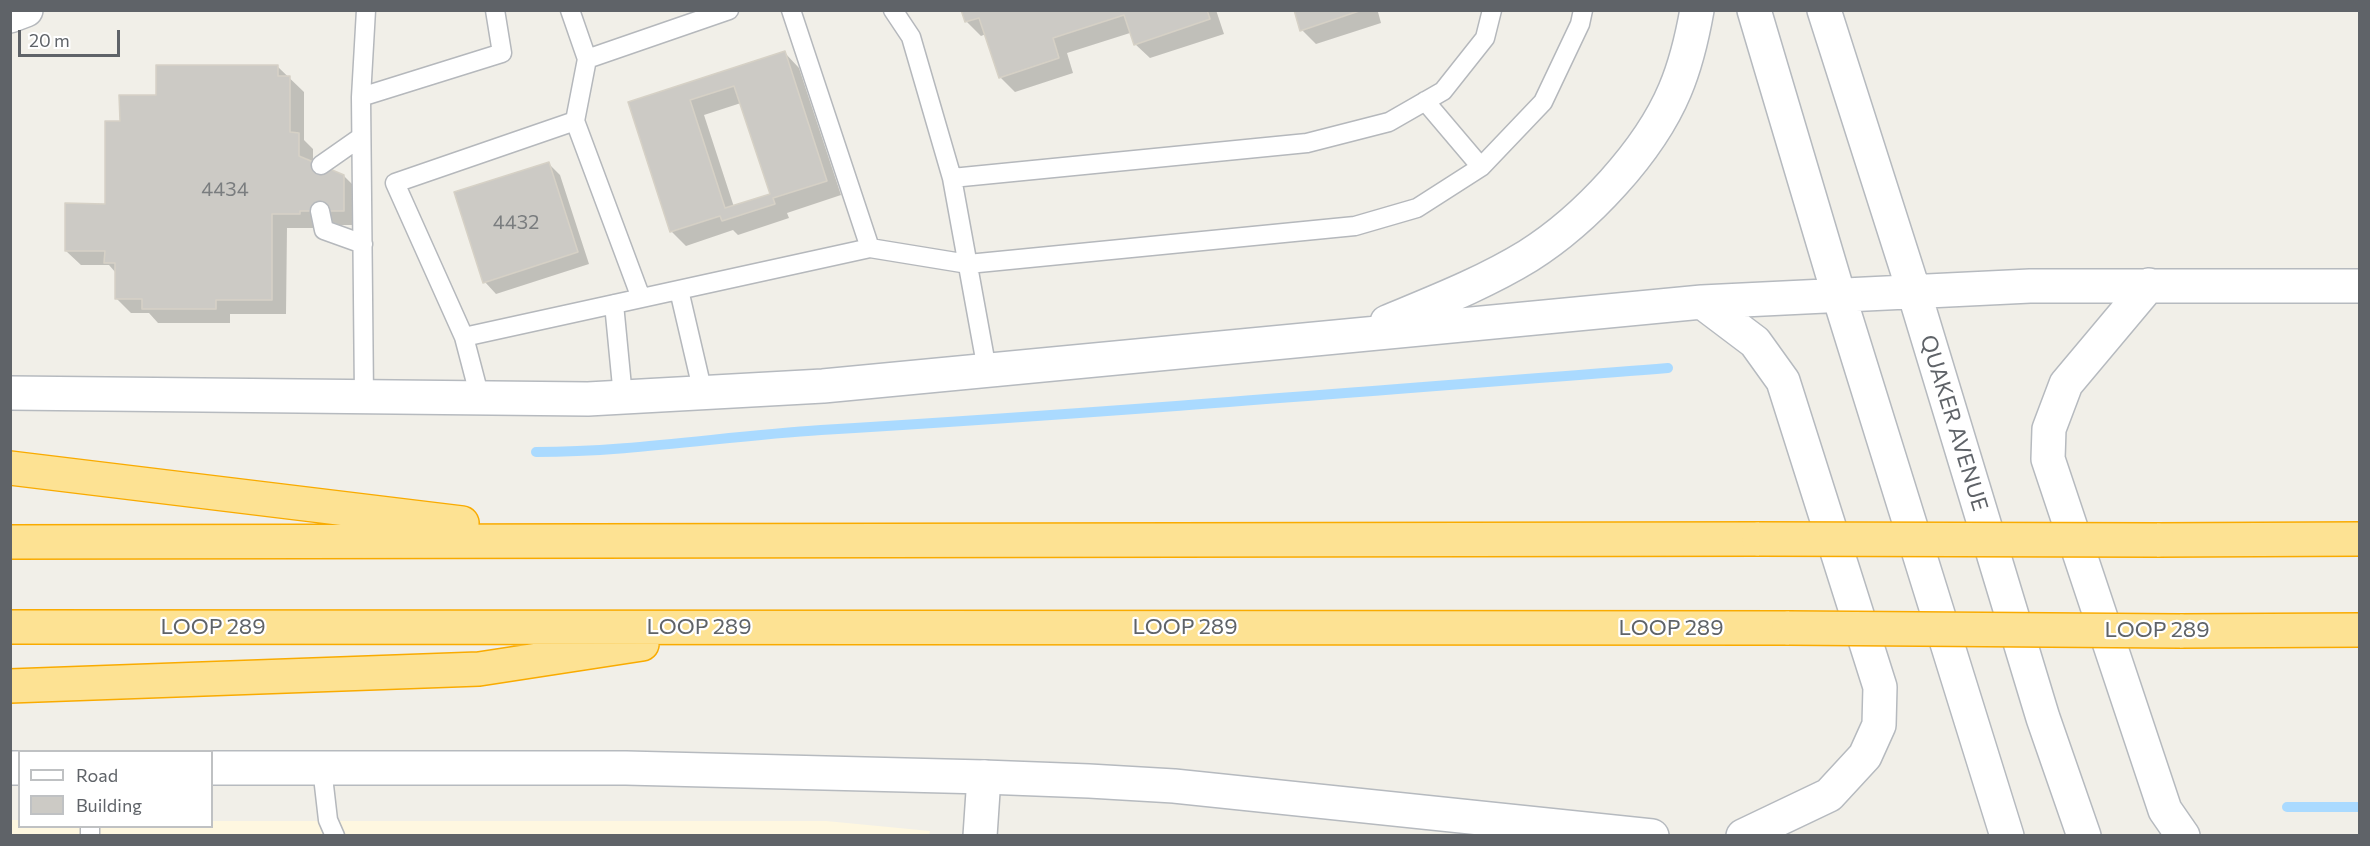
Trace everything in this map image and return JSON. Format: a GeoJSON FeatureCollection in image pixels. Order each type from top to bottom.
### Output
{"type":"FeatureCollection","features":[{"type":"Feature","properties":{"kind":"highway"},"geometry":{"type":"LineString","coordinates":[[10,468],[363,509],[582,539]]}},
{"type":"Feature","properties":{"kind":"highway"},"geometry":{"type":"LineString","coordinates":[[10,542],[582,539],[2360,539]]}},
{"type":"Feature","properties":{"kind":"highway","name":"LOOP 289"},"geometry":{"type":"LineString","coordinates":[[10,627],[2360,630]]}},
{"type":"Feature","properties":{"kind":"highway"},"geometry":{"type":"LineString","coordinates":[[10,686],[479,669],[748,627]]}},
{"type":"Feature","properties":{"kind":"main road"},"geometry":{"type":"LineString","coordinates":[[10,16],[26,10]]}},
{"type":"Feature","properties":{"kind":"main road"},"geometry":{"type":"LineString","coordinates":[[1356,335],[1462,291],[1528,256],[1582,217],[1618,177],[1657,123],[1674,92],[1689,54],[1697,10]]}},
{"type":"Feature","properties":{"kind":"main road"},"geometry":{"type":"LineString","coordinates":[[1754,10],[1839,296],[2007,836]]}},
{"type":"Feature","properties":{"kind":"main road","name":"QUAKER AVENUE"},"geometry":{"type":"LineString","coordinates":[[1824,10],[1914,292],[2043,718],[2084,836]]}},
{"type":"Feature","properties":{"kind":"main road"},"geometry":{"type":"LineString","coordinates":[[2149,285],[2066,384],[2049,429],[2048,459],[2165,810],[2183,836]]}},
{"type":"Feature","properties":{"kind":"main road"},"geometry":{"type":"LineString","coordinates":[[10,393],[588,399],[823,386],[1702,302],[2030,286],[2360,286]]}},
{"type":"Feature","properties":{"kind":"main road"},"geometry":{"type":"LineString","coordinates":[[1702,302],[1755,342],[1783,381],[1880,687],[1879,725],[1865,756],[1829,795],[1743,836]]}},
{"type":"Feature","properties":{"kind":"main road"},"geometry":{"type":"LineString","coordinates":[[213,768],[626,768],[984,777],[1174,786],[1652,836]]}},
{"type":"Feature","properties":{"kind":"main road"},"geometry":{"type":"LineString","coordinates":[[981,836],[984,777]]}},
{"type":"Feature","properties":{"kind":"lane"},"geometry":{"type":"LineString","coordinates":[[364,397],[361,97],[366,10]]}},
{"type":"Feature","properties":{"kind":"lane"},"geometry":{"type":"LineString","coordinates":[[361,97],[502,54],[495,10]]}},
{"type":"Feature","properties":{"kind":"lane"},"geometry":{"type":"LineString","coordinates":[[570,10],[587,59],[575,121],[641,298]]}},
{"type":"Feature","properties":{"kind":"lane"},"geometry":{"type":"LineString","coordinates":[[587,59],[729,10]]}},
{"type":"Feature","properties":{"kind":"lane"},"geometry":{"type":"LineString","coordinates":[[791,10],[870,248]]}},
{"type":"Feature","properties":{"kind":"lane"},"geometry":{"type":"LineString","coordinates":[[893,10],[911,37],[952,178],[987,370]]}},
{"type":"Feature","properties":{"kind":"lane"},"geometry":{"type":"LineString","coordinates":[[952,178],[1307,143],[1389,122],[1443,91],[1485,38],[1492,10]]}},
{"type":"Feature","properties":{"kind":"lane"},"geometry":{"type":"LineString","coordinates":[[464,337],[870,248],[968,264],[1355,226],[1417,208],[1480,167],[1543,102],[1580,24],[1583,10]]}},
{"type":"Feature","properties":{"kind":"lane"},"geometry":{"type":"LineString","coordinates":[[1425,101],[1480,167]]}},
{"type":"Feature","properties":{"kind":"lane"},"geometry":{"type":"LineString","coordinates":[[480,398],[464,337],[395,183],[575,121]]}},
{"type":"Feature","properties":{"kind":"lane"},"geometry":{"type":"LineString","coordinates":[[321,165],[361,137]]}},
{"type":"Feature","properties":{"kind":"lane"},"geometry":{"type":"LineString","coordinates":[[320,211],[324,230],[363,244]]}},
{"type":"Feature","properties":{"kind":"lane"},"geometry":{"type":"LineString","coordinates":[[679,290],[703,393]]}},
{"type":"Feature","properties":{"kind":"lane"},"geometry":{"type":"LineString","coordinates":[[614,304],[623,397]]}},
{"type":"Feature","properties":{"kind":"lane"},"geometry":{"type":"LineString","coordinates":[[322,768],[328,820],[335,836]]}},
{"type":"Feature","properties":{"kind":"shaded area"},"geometry":{"type":"Polygon","coordinates":[[[11,820],[18,820],[18,828],[213,828],[213,821],[826,821],[930,831],[929,836],[11,836],[11,820]]]}},
{"type":"Feature","properties":{"kind":"building"},"geometry":{"type":"Polygon","coordinates":[[[961,10],[1207,10],[1210,19],[1134,45],[1124,15],[1053,38],[1059,58],[999,78],[979,18],[965,22],[961,10]]]}},
{"type":"Feature","properties":{"kind":"building"},"geometry":{"type":"Polygon","coordinates":[[[1294,10],[1362,10],[1300,31],[1294,10]]]}},
{"type":"Feature","properties":{"kind":"building"},"geometry":{"type":"Polygon","coordinates":[[[785,51],[827,181],[773,198],[775,204],[722,221],[720,216],[670,232],[628,102],[785,51]],[[734,86],[690,100],[725,208],[770,194],[734,86]]]}},
{"type":"Feature","properties":{"kind":"building"},"geometry":{"type":"Polygon","coordinates":[[[156,65],[278,65],[278,76],[290,76],[290,132],[299,133],[299,156],[344,175],[344,211],[300,211],[300,214],[272,214],[272,300],[216,300],[216,309],[142,309],[142,299],[115,299],[115,263],[104,263],[105,251],[65,251],[65,203],[105,204],[105,121],[120,121],[119,95],[156,95],[156,65]]]}},
{"type":"Feature","properties":{"kind":"building"},"geometry":{"type":"Polygon","coordinates":[[[549,162],[578,252],[483,283],[454,192],[549,162]]]}},
{"type":"Feature","properties":{"kind":"waterway"},"geometry":{"type":"LineString","coordinates":[[536,452],[643,447],[785,433],[1138,409],[1668,368]]}},
{"type":"Feature","properties":{"kind":"waterway"},"geometry":{"type":"LineString","coordinates":[[2287,807],[2360,807]]}}]}
